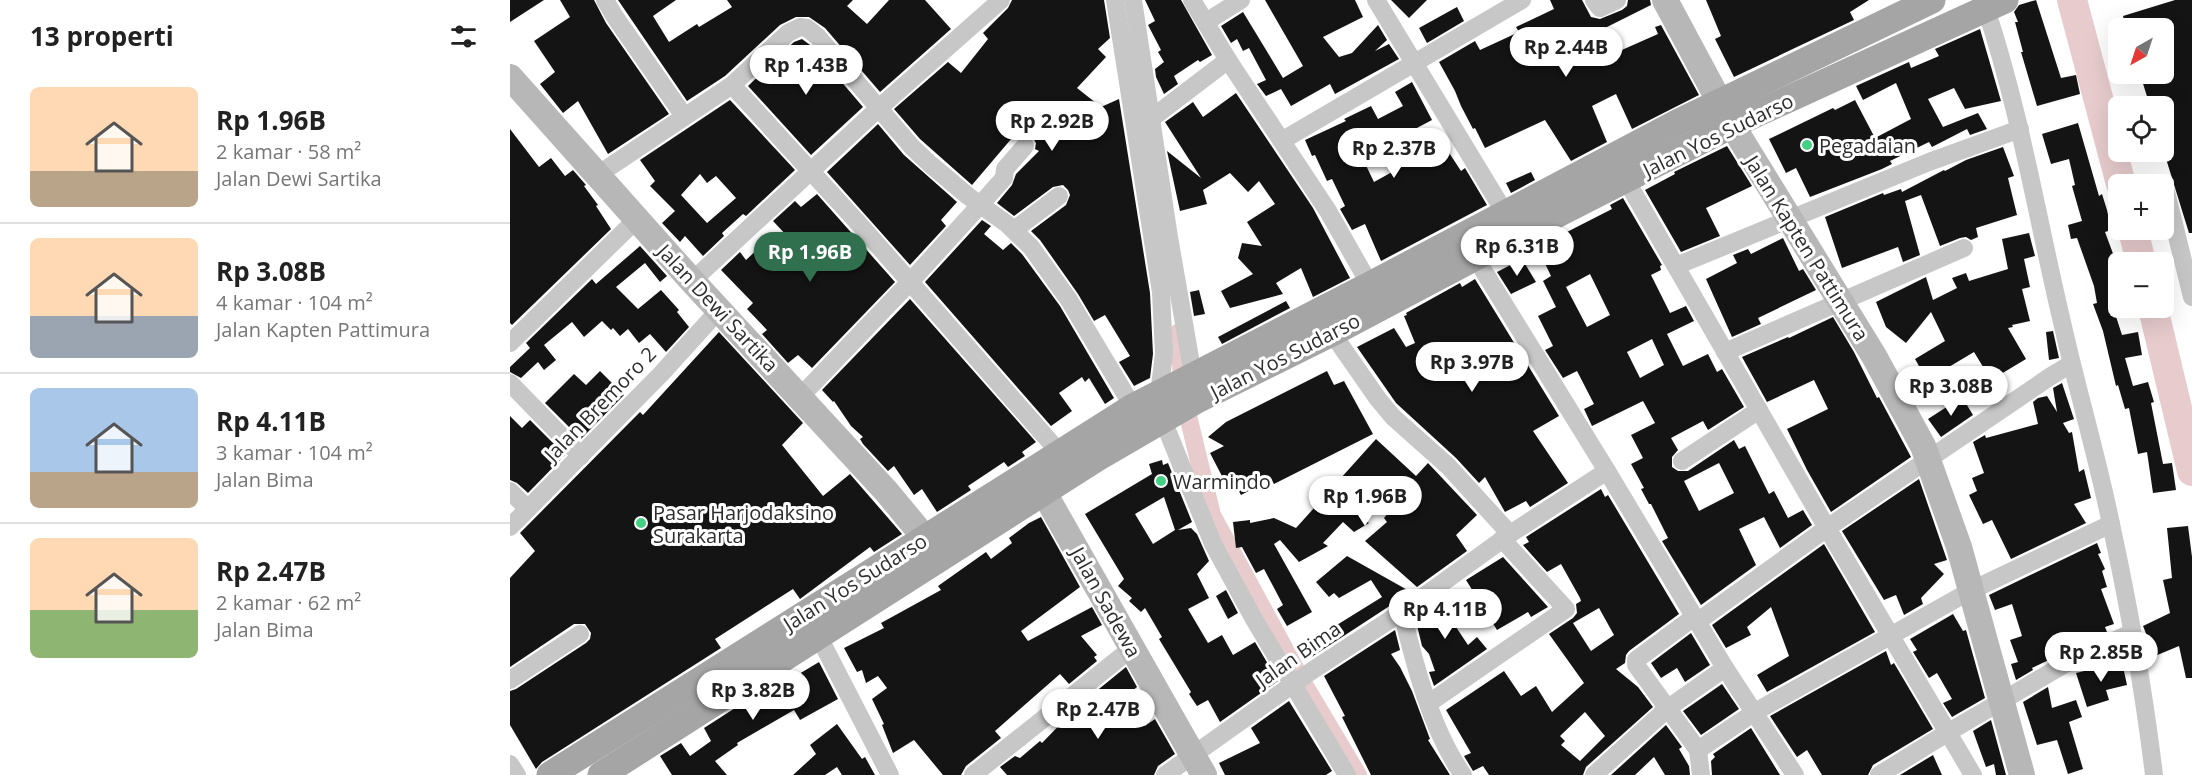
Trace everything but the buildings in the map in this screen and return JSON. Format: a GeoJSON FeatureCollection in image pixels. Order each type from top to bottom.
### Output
{"type":"FeatureCollection","features":[{"type":"Feature","properties":{"kind":"main road","name":"Jalan Kapten Pattimura"},"geometry":{"type":"LineString","coordinates":[[1665,0],[1732,125],[1897,396],[1923,446],[1956,538],[2022,775]]}},
{"type":"Feature","properties":{"kind":"main road","name":"Jalan Yos Sudarso"},"geometry":{"type":"LineString","coordinates":[[550,775],[818,635],[1037,481],[1177,396],[1370,285],[1720,101],[1932,0]]}},
{"type":"Feature","properties":{"kind":"main road","name":"Jalan Yos Sudarso"},"geometry":{"type":"LineString","coordinates":[[601,775],[672,713],[925,538],[1037,481],[1059,452],[1133,407],[1177,396],[1332,333],[1474,257],[1732,125],[1995,4]]}},
{"type":"Feature","properties":{"kind":"main road","name":"Jalan Dewi Sartika"},"geometry":{"type":"LineString","coordinates":[[510,78],[692,281],[886,490],[925,538]]}},
{"type":"Feature","properties":{"kind":"main road","name":"Jalan Sadewa"},"geometry":{"type":"LineString","coordinates":[[1037,481],[1199,765]]}},
{"type":"Feature","properties":{"kind":"street"},"geometry":{"type":"LineString","coordinates":[[605,0],[684,116]]}},
{"type":"Feature","properties":{"kind":"street"},"geometry":{"type":"LineString","coordinates":[[1115,0],[1161,292],[1164,354],[1177,396],[1213,544],[1255,621],[1300,679],[1347,775]]}},
{"type":"Feature","properties":{"kind":"street"},"geometry":{"type":"LineString","coordinates":[[1133,0],[1169,237],[1177,396]]}},
{"type":"Feature","properties":{"kind":"street"},"geometry":{"type":"LineString","coordinates":[[1192,0],[1228,60],[1328,211],[1370,285]]}},
{"type":"Feature","properties":{"kind":"street"},"geometry":{"type":"LineString","coordinates":[[1206,22],[1241,0]]}},
{"type":"Feature","properties":{"kind":"street"},"geometry":{"type":"LineString","coordinates":[[1376,0],[1505,213]]}},
{"type":"Feature","properties":{"kind":"street"},"geometry":{"type":"LineString","coordinates":[[1282,140],[1522,0]]}},
{"type":"Feature","properties":{"kind":"street"},"geometry":{"type":"LineString","coordinates":[[1594,0],[1600,8],[1617,0]]}},
{"type":"Feature","properties":{"kind":"street"},"geometry":{"type":"LineString","coordinates":[[692,281],[989,4]]}},
{"type":"Feature","properties":{"kind":"street"},"geometry":{"type":"LineString","coordinates":[[1995,4],[2005,70],[2020,129],[2041,234],[2111,524],[2148,723],[2154,775]]}},
{"type":"Feature","properties":{"kind":"street"},"geometry":{"type":"LineString","coordinates":[[598,174],[732,85],[788,33],[800,27],[807,28],[818,37],[880,106],[912,147],[980,205],[1014,230],[1031,247],[1069,300],[1133,407]]}},
{"type":"Feature","properties":{"kind":"street"},"geometry":{"type":"LineString","coordinates":[[1152,118],[1228,60]]}},
{"type":"Feature","properties":{"kind":"street"},"geometry":{"type":"LineString","coordinates":[[732,85],[910,282],[1059,452]]}},
{"type":"Feature","properties":{"kind":"street"},"geometry":{"type":"LineString","coordinates":[[1676,266],[1929,162],[2020,129]]}},
{"type":"Feature","properties":{"kind":"street"},"geometry":{"type":"LineString","coordinates":[[800,397],[980,205],[1004,178],[1005,169],[1025,146]]}},
{"type":"Feature","properties":{"kind":"street"},"geometry":{"type":"LineString","coordinates":[[1626,180],[1973,775]]}},
{"type":"Feature","properties":{"kind":"street"},"geometry":{"type":"LineString","coordinates":[[1014,230],[1059,196]]}},
{"type":"Feature","properties":{"kind":"street"},"geometry":{"type":"LineString","coordinates":[[511,340],[637,219]]}},
{"type":"Feature","properties":{"kind":"street"},"geometry":{"type":"LineString","coordinates":[[2174,224],[2192,297]]}},
{"type":"Feature","properties":{"kind":"street"},"geometry":{"type":"LineString","coordinates":[[1725,352],[1964,248]]}},
{"type":"Feature","properties":{"kind":"street"},"geometry":{"type":"LineString","coordinates":[[1474,257],[1607,471],[1725,668],[1795,775]]}},
{"type":"Feature","properties":{"kind":"street","name":"Jalan Bremoro 2"},"geometry":{"type":"LineString","coordinates":[[510,527],[661,374],[719,310]]}},
{"type":"Feature","properties":{"kind":"street"},"geometry":{"type":"LineString","coordinates":[[1332,333],[1378,399],[1394,417],[1448,466],[1566,609],[1429,703]]}},
{"type":"Feature","properties":{"kind":"street"},"geometry":{"type":"LineString","coordinates":[[1701,775],[1698,750],[1636,664],[1636,660],[1927,460],[2072,364]]}},
{"type":"Feature","properties":{"kind":"street"},"geometry":{"type":"LineString","coordinates":[[510,383],[581,456]]}},
{"type":"Feature","properties":{"kind":"street"},"geometry":{"type":"LineString","coordinates":[[1682,461],[1759,411]]}},
{"type":"Feature","properties":{"kind":"street","name":"Jalan Bima"},"geometry":{"type":"LineString","coordinates":[[1165,775],[1199,765],[1300,679],[1402,612],[1506,537],[1607,471]]}},
{"type":"Feature","properties":{"kind":"street"},"geometry":{"type":"LineString","coordinates":[[510,491],[528,509]]}},
{"type":"Feature","properties":{"kind":"street"},"geometry":{"type":"LineString","coordinates":[[1698,750],[1755,712],[1970,591],[2111,524]]}},
{"type":"Feature","properties":{"kind":"street"},"geometry":{"type":"LineString","coordinates":[[1402,612],[1412,657],[1440,738],[1450,758],[1463,775]]}},
{"type":"Feature","properties":{"kind":"street"},"geometry":{"type":"LineString","coordinates":[[1879,775],[2065,664],[2131,633]]}},
{"type":"Feature","properties":{"kind":"street"},"geometry":{"type":"LineString","coordinates":[[510,680],[580,634]]}},
{"type":"Feature","properties":{"kind":"street"},"geometry":{"type":"LineString","coordinates":[[818,635],[890,775]]}},
{"type":"Feature","properties":{"kind":"street"},"geometry":{"type":"LineString","coordinates":[[973,775],[1132,648]]}},
{"type":"Feature","properties":{"kind":"street"},"geometry":{"type":"LineString","coordinates":[[1594,775],[1668,708],[1725,668]]}},
{"type":"Feature","properties":{"kind":"street"},"geometry":{"type":"LineString","coordinates":[[510,764],[517,775]]}},
{"type":"Feature","properties":{"kind":"waterway"},"geometry":{"type":"LineString","coordinates":[[2072,0],[2118,174]]}},
{"type":"Feature","properties":{"kind":"waterway"},"geometry":{"type":"LineString","coordinates":[[2136,240],[2138,252]]}},
{"type":"Feature","properties":{"kind":"waterway"},"geometry":{"type":"LineString","coordinates":[[2155,318],[2192,471]]}},
{"type":"Feature","properties":{"kind":"waterway"},"geometry":{"type":"LineString","coordinates":[[1179,332],[1183,395],[1212,515],[1302,681],[1358,775]]}},
{"type":"Feature","properties":{"kind":"place","name":"Pegadaian"},"geometry":{"type":"Point","coordinates":[1807,145]}},
{"type":"Feature","properties":{"kind":"place","name":"Warmindo"},"geometry":{"type":"Point","coordinates":[1161,481]}},
{"type":"Feature","properties":{"kind":"place","name":"Pasar Harjodaksino Surakarta"},"geometry":{"type":"Point","coordinates":[641,523]}}]}
